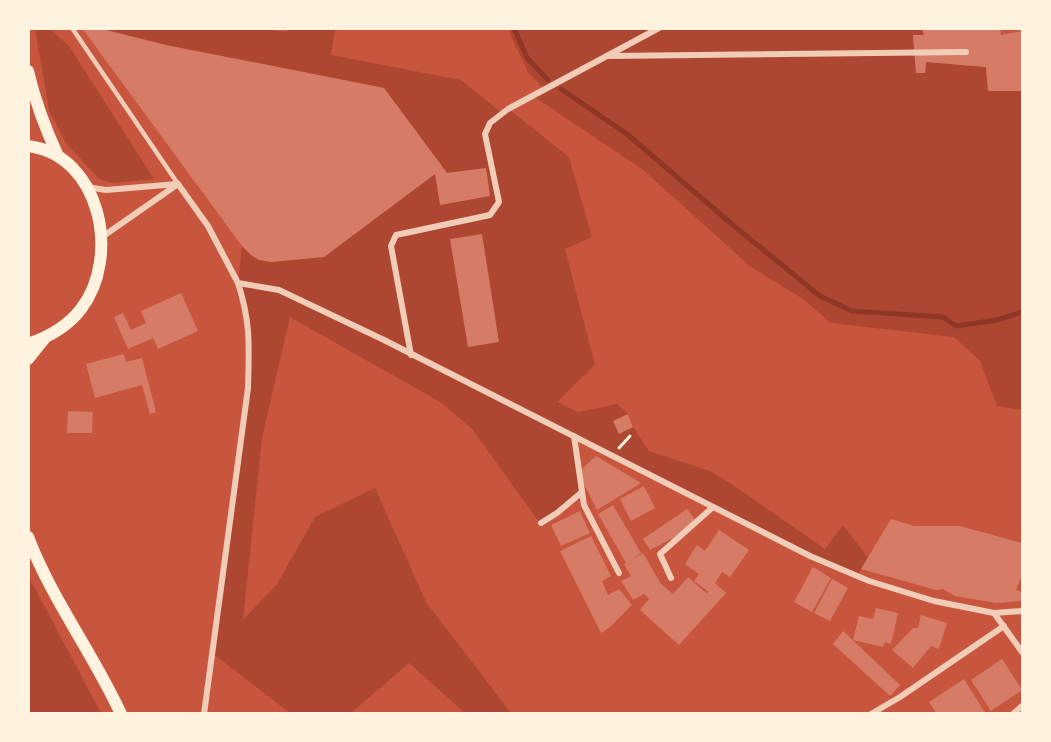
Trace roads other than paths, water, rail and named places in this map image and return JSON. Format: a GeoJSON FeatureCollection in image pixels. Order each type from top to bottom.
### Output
{"type":"FeatureCollection","features":[{"type":"Feature","properties":{"kind":"main road"},"geometry":{"type":"LineString","coordinates":[[28,71],[42,122],[58,156]]}},
{"type":"Feature","properties":{"kind":"main road"},"geometry":{"type":"LineString","coordinates":[[28,146],[37,147],[58,156],[71,165],[87,187],[100,220],[101,237],[98,275],[82,308],[70,321],[44,338],[28,344]]}},
{"type":"Feature","properties":{"kind":"main road"},"geometry":{"type":"LineString","coordinates":[[28,359],[44,338]]}},
{"type":"Feature","properties":{"kind":"main road"},"geometry":{"type":"LineString","coordinates":[[28,537],[44,576],[104,679],[121,714]]}},
{"type":"Feature","properties":{"kind":"street"},"geometry":{"type":"LineString","coordinates":[[411,355],[391,246],[396,235],[490,216],[498,202],[485,134],[490,123],[507,109],[659,28]]}},
{"type":"Feature","properties":{"kind":"street"},"geometry":{"type":"LineString","coordinates":[[606,56],[966,52]]}},
{"type":"Feature","properties":{"kind":"street"},"geometry":{"type":"LineString","coordinates":[[87,187],[106,190],[178,184]]}},
{"type":"Feature","properties":{"kind":"street"},"geometry":{"type":"LineString","coordinates":[[101,237],[178,184]]}},
{"type":"Feature","properties":{"kind":"street"},"geometry":{"type":"LineString","coordinates":[[178,184],[208,226],[238,283],[246,309],[249,337],[248,388],[204,714]]}},
{"type":"Feature","properties":{"kind":"street"},"geometry":{"type":"LineString","coordinates":[[238,283],[279,290],[384,340],[810,556],[869,581],[934,601],[994,613],[1023,611]]}},
{"type":"Feature","properties":{"kind":"street"},"geometry":{"type":"LineString","coordinates":[[574,436],[584,505],[619,573]]}},
{"type":"Feature","properties":{"kind":"street"},"geometry":{"type":"LineString","coordinates":[[541,523],[582,492]]}},
{"type":"Feature","properties":{"kind":"street"},"geometry":{"type":"LineString","coordinates":[[671,578],[660,554],[713,507]]}},
{"type":"Feature","properties":{"kind":"street"},"geometry":{"type":"LineString","coordinates":[[994,613],[1023,652]]}},
{"type":"Feature","properties":{"kind":"street"},"geometry":{"type":"LineString","coordinates":[[871,714],[900,697],[1004,626]]}},
{"type":"Feature","properties":{"kind":"street"},"geometry":{"type":"LineString","coordinates":[[1013,714],[1023,706]]}},
{"type":"Feature","properties":{"kind":"lane"},"geometry":{"type":"LineString","coordinates":[[72,28],[178,184]]}},
{"type":"Feature","properties":{"kind":"waterway"},"geometry":{"type":"LineString","coordinates":[[514,28],[527,58],[548,80]]}},
{"type":"Feature","properties":{"kind":"waterway"},"geometry":{"type":"LineString","coordinates":[[561,89],[627,134],[820,296],[852,311],[943,317],[956,326],[997,320],[1022,312]]}}]}
